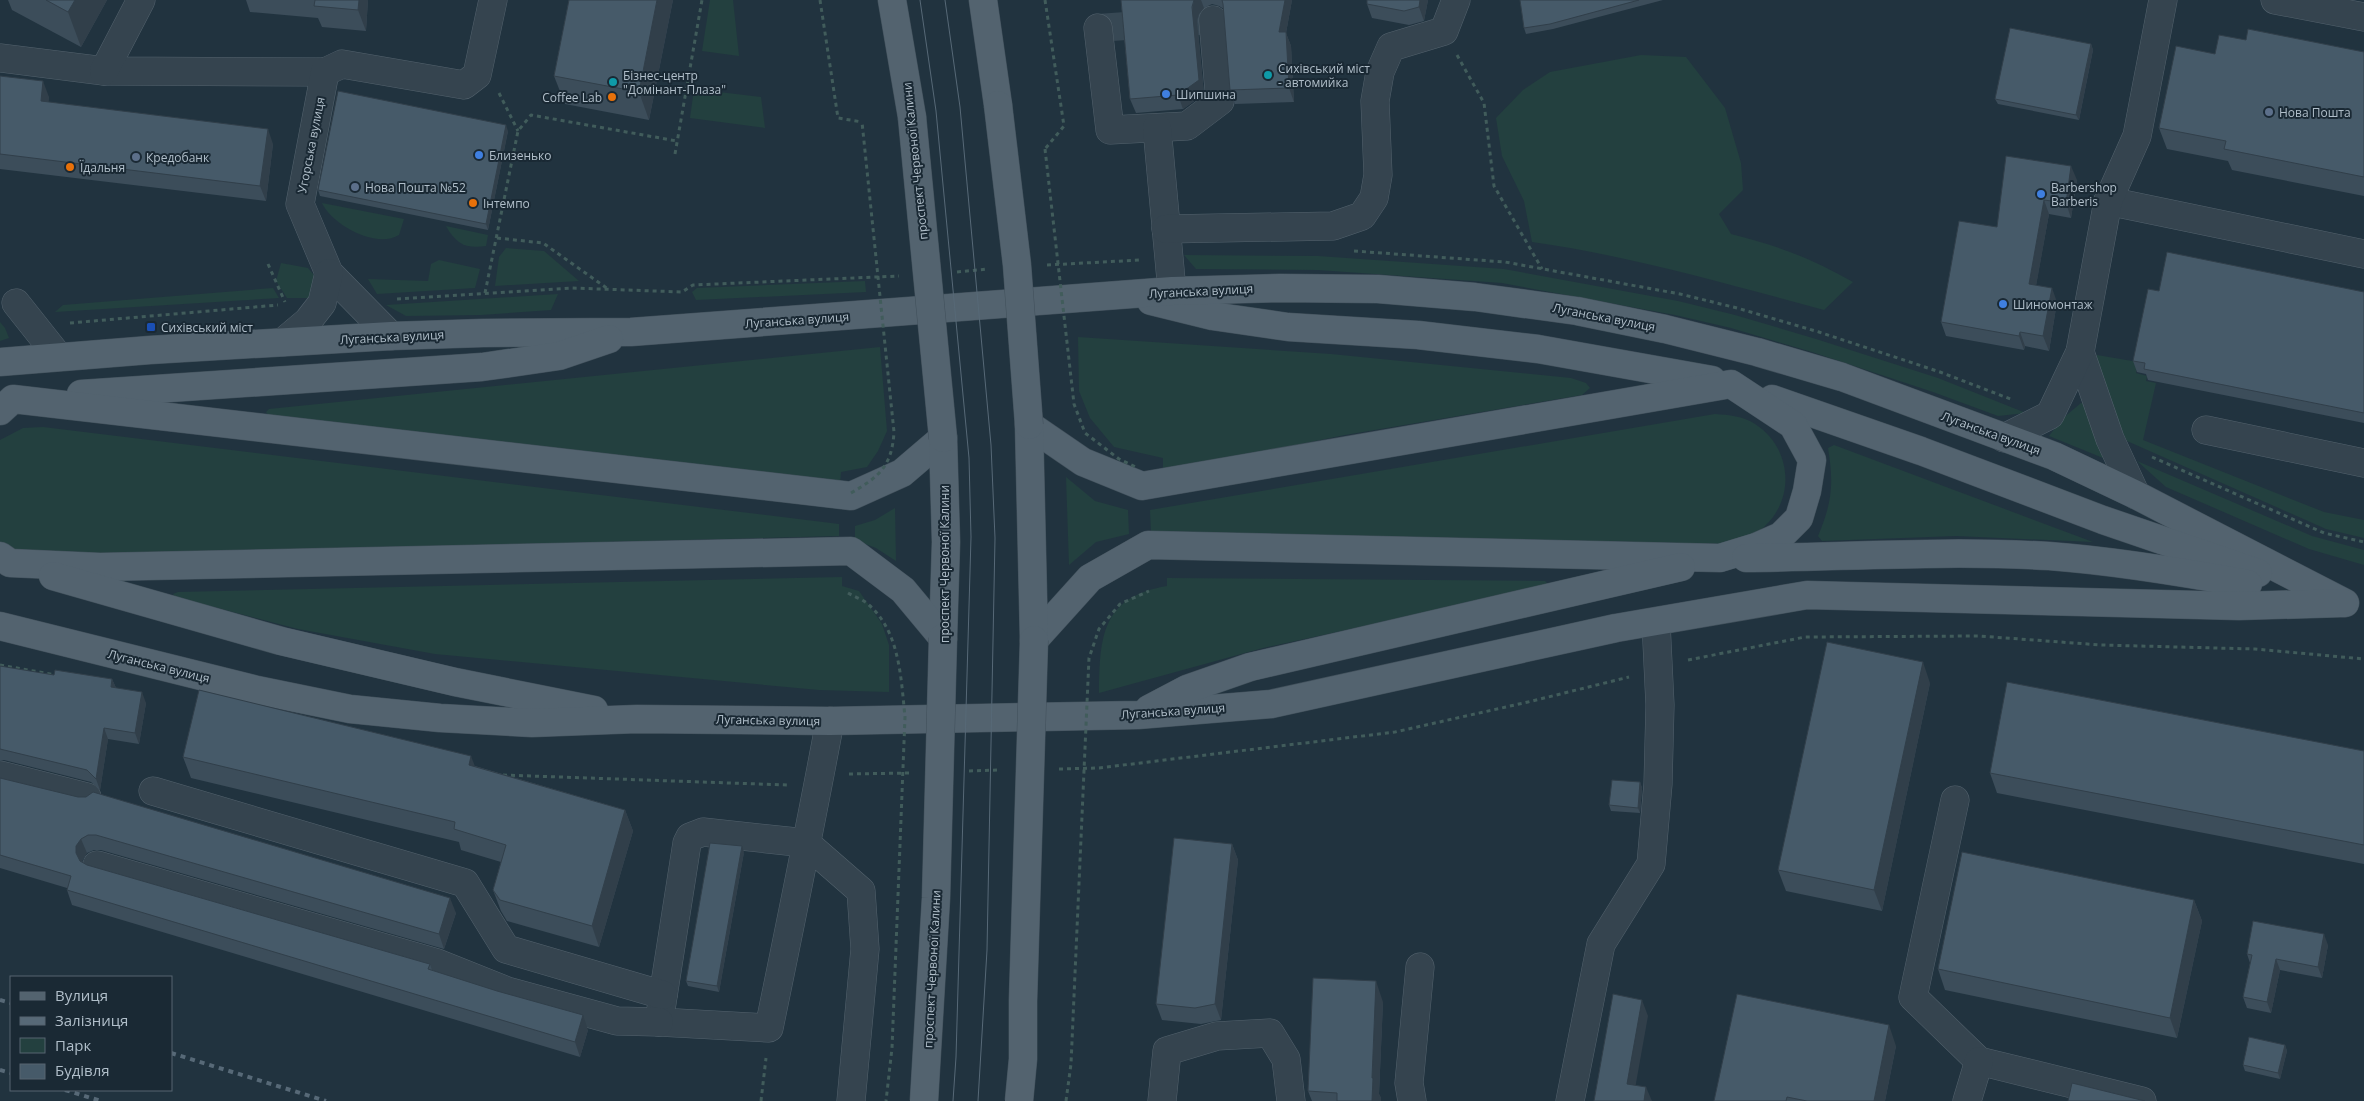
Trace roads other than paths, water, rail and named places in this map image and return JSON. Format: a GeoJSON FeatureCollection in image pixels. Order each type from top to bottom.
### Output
{"type":"FeatureCollection","features":[{"type":"Feature","properties":{"kind":"main road","name":"проспект Червоної Калини"},"geometry":{"type":"LineString","coordinates":[[892,0],[912,117],[943,438],[946,542],[936,898],[924,1101]]}},
{"type":"Feature","properties":{"kind":"main road"},"geometry":{"type":"LineString","coordinates":[[983,0],[998,105],[1017,265],[1029,425],[1034,640],[1023,1001],[1023,1059],[1019,1101]]}},
{"type":"Feature","properties":{"kind":"main road","name":"Луганська вулиця"},"geometry":{"type":"LineString","coordinates":[[0,362],[58,356],[391,336],[631,332],[1172,291],[1280,288],[1378,289],[1475,297],[1577,311],[1757,352],[1842,377],[2054,456],[2354,604]]}},
{"type":"Feature","properties":{"kind":"main road"},"geometry":{"type":"LineString","coordinates":[[1125,295],[1212,316],[1288,327],[1418,336],[1538,348],[1731,384],[1920,451],[2103,520],[2354,604]]}},
{"type":"Feature","properties":{"kind":"main road"},"geometry":{"type":"LineString","coordinates":[[4,404],[482,367],[559,356],[631,332]]}},
{"type":"Feature","properties":{"kind":"main road"},"geometry":{"type":"LineString","coordinates":[[1029,425],[1083,462],[1140,477],[1731,384],[1793,425],[1812,460],[1807,492],[1799,518],[1781,536],[1756,547],[1720,558],[1250,667],[1187,689],[1138,715]]}},
{"type":"Feature","properties":{"kind":"main road"},"geometry":{"type":"LineString","coordinates":[[4,404],[850,494],[902,473],[943,438]]}},
{"type":"Feature","properties":{"kind":"main road"},"geometry":{"type":"LineString","coordinates":[[1034,640],[1090,578],[1148,545],[1720,558],[1970,554],[2049,556],[2161,568],[2354,604]]}},
{"type":"Feature","properties":{"kind":"main road"},"geometry":{"type":"LineString","coordinates":[[3,560],[109,567],[850,551],[903,590],[943,638]]}},
{"type":"Feature","properties":{"kind":"main road"},"geometry":{"type":"LineString","coordinates":[[3,560],[281,641],[455,682],[637,719]]}},
{"type":"Feature","properties":{"kind":"main road","name":"Луганська вулиця"},"geometry":{"type":"LineString","coordinates":[[0,626],[257,690],[350,709],[440,718],[532,723],[637,719],[830,721],[1138,715],[1271,704],[1616,628],[1807,595],[2229,606],[2354,604]]}},
{"type":"Feature","properties":{"kind":"lane"},"geometry":{"type":"LineString","coordinates":[[104,71],[141,0]]}},
{"type":"Feature","properties":{"kind":"lane"},"geometry":{"type":"LineString","coordinates":[[0,58],[104,71],[325,72],[342,64],[464,86],[477,74],[493,0]]}},
{"type":"Feature","properties":{"kind":"lane"},"geometry":{"type":"LineString","coordinates":[[1166,239],[1333,226],[1362,216],[1374,198],[1378,175],[1375,101],[1380,72],[1391,47],[1444,31],[1456,0]]}},
{"type":"Feature","properties":{"kind":"lane"},"geometry":{"type":"LineString","coordinates":[[2004,438],[2050,415],[2080,352],[2108,201],[2137,136],[2163,0]]}},
{"type":"Feature","properties":{"kind":"lane"},"geometry":{"type":"LineString","coordinates":[[2275,0],[2364,17]]}},
{"type":"Feature","properties":{"kind":"lane"},"geometry":{"type":"LineString","coordinates":[[1098,28],[1110,130],[1187,126],[1220,101],[1213,20]]}},
{"type":"Feature","properties":{"kind":"lane","name":"Угорська вулиця"},"geometry":{"type":"LineString","coordinates":[[325,72],[300,204],[329,273],[391,336]]}},
{"type":"Feature","properties":{"kind":"lane"},"geometry":{"type":"LineString","coordinates":[[1157,128],[1172,291]]}},
{"type":"Feature","properties":{"kind":"lane"},"geometry":{"type":"LineString","coordinates":[[2108,201],[2364,254]]}},
{"type":"Feature","properties":{"kind":"lane"},"geometry":{"type":"LineString","coordinates":[[283,342],[308,321],[322,303],[329,273]]}},
{"type":"Feature","properties":{"kind":"lane"},"geometry":{"type":"LineString","coordinates":[[16,303],[58,356]]}},
{"type":"Feature","properties":{"kind":"lane"},"geometry":{"type":"LineString","coordinates":[[2080,352],[2110,439],[2136,495]]}},
{"type":"Feature","properties":{"kind":"lane"},"geometry":{"type":"LineString","coordinates":[[2206,430],[2364,463]]}},
{"type":"Feature","properties":{"kind":"lane"},"geometry":{"type":"LineString","coordinates":[[1570,1101],[1601,944],[1651,864],[1658,784],[1660,706],[1656,622]]}},
{"type":"Feature","properties":{"kind":"lane"},"geometry":{"type":"LineString","coordinates":[[97,865],[437,963],[507,991],[617,1021],[769,1028],[830,721]]}},
{"type":"Feature","properties":{"kind":"lane"},"geometry":{"type":"LineString","coordinates":[[0,775],[86,797]]}},
{"type":"Feature","properties":{"kind":"lane"},"geometry":{"type":"LineString","coordinates":[[153,790],[465,884],[506,949],[663,995]]}},
{"type":"Feature","properties":{"kind":"lane"},"geometry":{"type":"LineString","coordinates":[[1955,800],[1913,997],[1979,1061],[2142,1101]]}},
{"type":"Feature","properties":{"kind":"lane"},"geometry":{"type":"LineString","coordinates":[[659,1022],[687,843],[690,837],[703,832],[806,843],[861,891],[865,949],[851,1101]]}},
{"type":"Feature","properties":{"kind":"lane"},"geometry":{"type":"LineString","coordinates":[[1412,1101],[1409,1083],[1420,968]]}},
{"type":"Feature","properties":{"kind":"lane"},"geometry":{"type":"LineString","coordinates":[[1162,1101],[1167,1052],[1217,1036],[1270,1033],[1286,1059],[1291,1101]]}},
{"type":"Feature","properties":{"kind":"lane"},"geometry":{"type":"LineString","coordinates":[[1967,1101],[1979,1061]]}},
{"type":"Feature","properties":{"kind":"tunnel"},"geometry":{"type":"LineString","coordinates":[[1098,28],[1213,20]]}},
{"type":"Feature","properties":{"kind":"tram line"},"geometry":{"type":"LineString","coordinates":[[920,0],[936,111],[969,458],[971,537],[956,1057],[953,1101]]}},
{"type":"Feature","properties":{"kind":"tram line"},"geometry":{"type":"LineString","coordinates":[[945,0],[960,107],[991,445],[995,538],[987,950],[978,1101]]}},
{"type":"Feature","properties":{"kind":"railway"},"geometry":{"type":"LineString","coordinates":[[0,1000],[10,1003]]}},
{"type":"Feature","properties":{"kind":"railway"},"geometry":{"type":"LineString","coordinates":[[172,1053],[326,1101]]}},
{"type":"Feature","properties":{"kind":"railway"},"geometry":{"type":"LineString","coordinates":[[0,1070],[10,1073]]}},
{"type":"Feature","properties":{"kind":"railway"},"geometry":{"type":"LineString","coordinates":[[68,1091],[101,1101]]}},
{"type":"Feature","properties":{"kind":"place","name":"Сихівський міст - автомийка"},"geometry":{"type":"Point","coordinates":[1268,75]}},
{"type":"Feature","properties":{"kind":"place","name":"Бізнес-центр \"Домінант-Плаза\""},"geometry":{"type":"Point","coordinates":[613,82]}},
{"type":"Feature","properties":{"kind":"place","name":"Шипшина"},"geometry":{"type":"Point","coordinates":[1166,94]}},
{"type":"Feature","properties":{"kind":"place","name":"Coffee Lab"},"geometry":{"type":"Point","coordinates":[612,97]}},
{"type":"Feature","properties":{"kind":"place","name":"Нова Пошта"},"geometry":{"type":"Point","coordinates":[2269,112]}},
{"type":"Feature","properties":{"kind":"place","name":"Близенько"},"geometry":{"type":"Point","coordinates":[479,155]}},
{"type":"Feature","properties":{"kind":"place","name":"Кредобанк"},"geometry":{"type":"Point","coordinates":[136,157]}},
{"type":"Feature","properties":{"kind":"place","name":"Їдальня"},"geometry":{"type":"Point","coordinates":[70,167]}},
{"type":"Feature","properties":{"kind":"place","name":"Нова Пошта №52"},"geometry":{"type":"Point","coordinates":[355,187]}},
{"type":"Feature","properties":{"kind":"place","name":"Barbershop Barberis"},"geometry":{"type":"Point","coordinates":[2041,194]}},
{"type":"Feature","properties":{"kind":"place","name":"Інтемпо"},"geometry":{"type":"Point","coordinates":[473,203]}},
{"type":"Feature","properties":{"kind":"place","name":"Шиномонтаж"},"geometry":{"type":"Point","coordinates":[2003,304]}},
{"type":"Feature","properties":{"kind":"place","name":"Сихівський міст"},"geometry":{"type":"Point","coordinates":[151,327]}}]}
